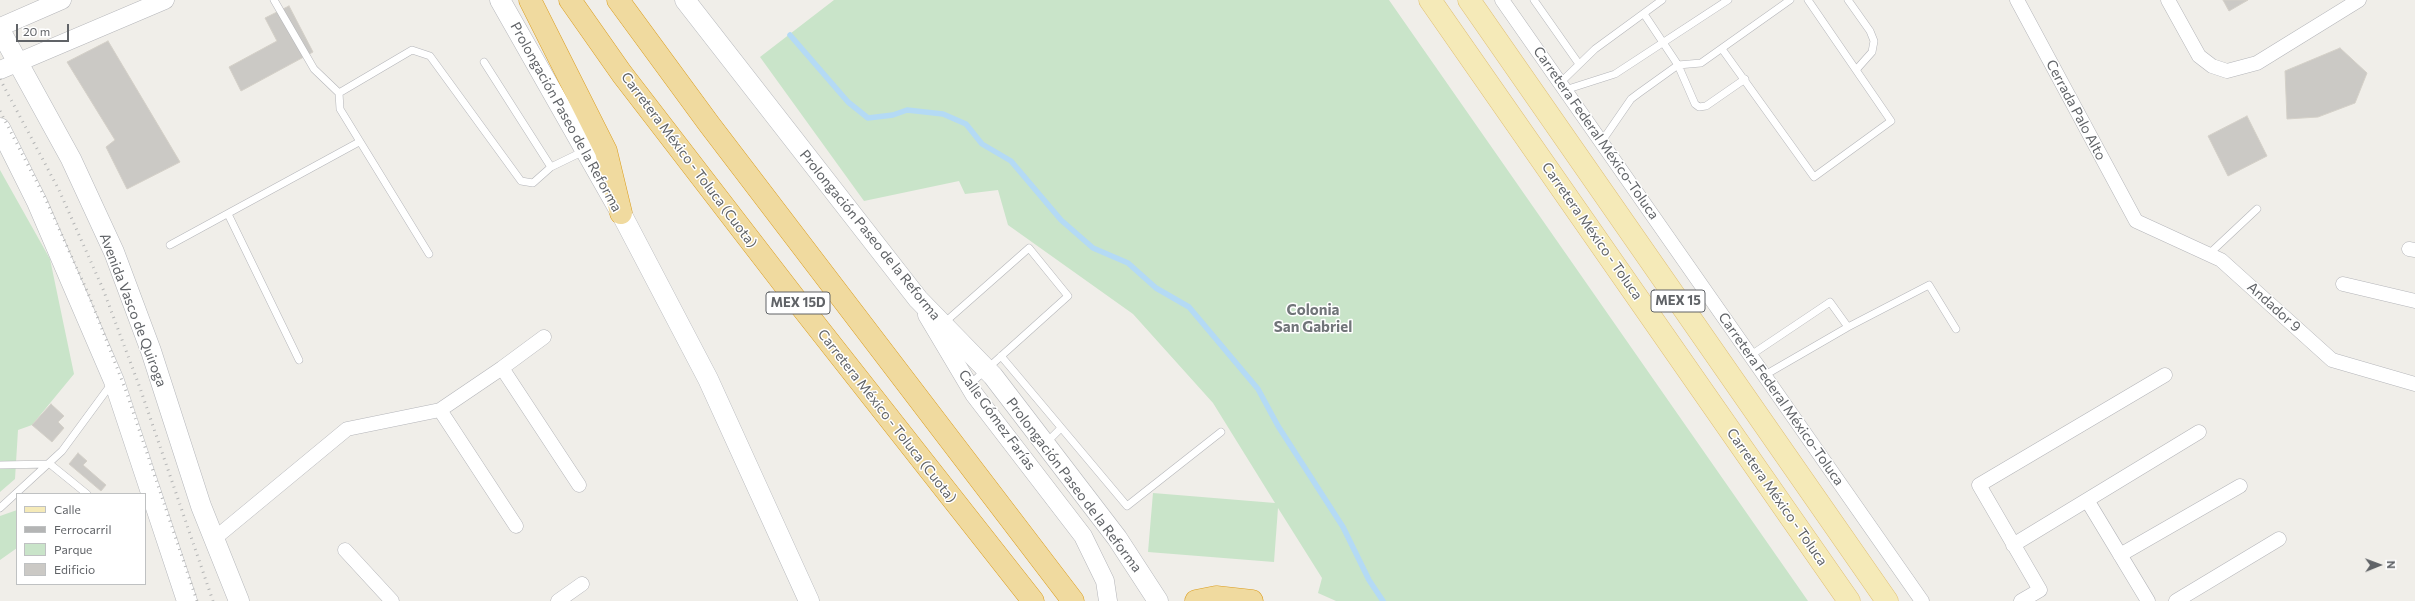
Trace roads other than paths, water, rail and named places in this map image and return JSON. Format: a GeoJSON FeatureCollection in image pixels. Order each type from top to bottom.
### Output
{"type":"FeatureCollection","features":[{"type":"Feature","properties":{"kind":"highway"},"geometry":{"type":"LineString","coordinates":[[530,0],[606,151],[621,213]]}},
{"type":"Feature","properties":{"kind":"highway","name":"Carretera México - Toluca (Cuota)"},"geometry":{"type":"LineString","coordinates":[[570,0],[622,74],[800,305],[1033,601]]}},
{"type":"Feature","properties":{"kind":"highway","name":"MEX 15D"},"geometry":{"type":"LineString","coordinates":[[618,0],[709,124],[1073,601]]}},
{"type":"Feature","properties":{"kind":"highway"},"geometry":{"type":"LineString","coordinates":[[1196,601],[1216,597],[1252,601]]}},
{"type":"Feature","properties":{"kind":"main road","name":"Prolongación Paseo de la Reforma"},"geometry":{"type":"LineString","coordinates":[[500,0],[621,213],[708,379],[809,601]]}},
{"type":"Feature","properties":{"kind":"main road","name":"Prolongación Paseo de la Reforma"},"geometry":{"type":"LineString","coordinates":[[685,0],[939,327],[993,363],[1045,444],[1117,538],[1158,601]]}},
{"type":"Feature","properties":{"kind":"main road","name":"Carretera México - Toluca"},"geometry":{"type":"LineString","coordinates":[[1430,0],[1849,601]]}},
{"type":"Feature","properties":{"kind":"main road","name":"MEX 15"},"geometry":{"type":"LineString","coordinates":[[1469,0],[1887,601]]}},
{"type":"Feature","properties":{"kind":"main road","name":"Avenida Vasco de Quiroga"},"geometry":{"type":"LineString","coordinates":[[0,30],[71,159],[114,252],[151,351],[201,506],[239,601]]}},
{"type":"Feature","properties":{"kind":"main road"},"geometry":{"type":"LineString","coordinates":[[0,128],[37,202],[114,381],[186,601]]}},
{"type":"Feature","properties":{"kind":"street"},"geometry":{"type":"LineString","coordinates":[[0,26],[46,4],[62,0]]}},
{"type":"Feature","properties":{"kind":"street"},"geometry":{"type":"LineString","coordinates":[[0,70],[165,0]]}},
{"type":"Feature","properties":{"kind":"street","name":"Carretera Federal México-Toluca"},"geometry":{"type":"LineString","coordinates":[[1502,0],[1602,141],[1922,601]]}},
{"type":"Feature","properties":{"kind":"street","name":"Cerrada Palo Alto"},"geometry":{"type":"LineString","coordinates":[[2017,0],[2136,221]]}},
{"type":"Feature","properties":{"kind":"street"},"geometry":{"type":"LineString","coordinates":[[2168,0],[2199,56],[2212,66],[2227,71],[2256,63],[2359,0]]}},
{"type":"Feature","properties":{"kind":"street","name":"Andador 9"},"geometry":{"type":"LineString","coordinates":[[2136,221],[2221,260],[2332,360],[2415,384]]}},
{"type":"Feature","properties":{"kind":"street"},"geometry":{"type":"LineString","coordinates":[[2343,284],[2415,301]]}},
{"type":"Feature","properties":{"kind":"street","name":"Calle Gómez Farías"},"geometry":{"type":"LineString","coordinates":[[939,327],[969,385],[1083,536],[1104,581],[1108,601]]}},
{"type":"Feature","properties":{"kind":"street"},"geometry":{"type":"LineString","coordinates":[[214,539],[347,429],[440,410],[502,368],[544,337]]}},
{"type":"Feature","properties":{"kind":"street"},"geometry":{"type":"LineString","coordinates":[[502,368],[579,485]]}},
{"type":"Feature","properties":{"kind":"street"},"geometry":{"type":"LineString","coordinates":[[2021,601],[2040,590],[1979,485],[2165,375]]}},
{"type":"Feature","properties":{"kind":"street"},"geometry":{"type":"LineString","coordinates":[[440,410],[516,526]]}},
{"type":"Feature","properties":{"kind":"street"},"geometry":{"type":"LineString","coordinates":[[2013,545],[2199,432]]}},
{"type":"Feature","properties":{"kind":"street"},"geometry":{"type":"LineString","coordinates":[[2120,555],[2240,486]]}},
{"type":"Feature","properties":{"kind":"street"},"geometry":{"type":"LineString","coordinates":[[2087,500],[2148,601]]}},
{"type":"Feature","properties":{"kind":"street"},"geometry":{"type":"LineString","coordinates":[[2176,601],[2279,539]]}},
{"type":"Feature","properties":{"kind":"street"},"geometry":{"type":"LineString","coordinates":[[345,550],[392,601]]}},
{"type":"Feature","properties":{"kind":"street"},"geometry":{"type":"LineString","coordinates":[[558,601],[582,584]]}},
{"type":"Feature","properties":{"kind":"lane"},"geometry":{"type":"LineString","coordinates":[[274,0],[314,69],[339,93],[340,109],[429,254]]}},
{"type":"Feature","properties":{"kind":"lane"},"geometry":{"type":"LineString","coordinates":[[1534,0],[1579,64]]}},
{"type":"Feature","properties":{"kind":"lane"},"geometry":{"type":"LineString","coordinates":[[1563,86],[1579,64],[1595,49],[1662,0]]}},
{"type":"Feature","properties":{"kind":"lane"},"geometry":{"type":"LineString","coordinates":[[1563,86],[1615,74],[1728,0]]}},
{"type":"Feature","properties":{"kind":"lane"},"geometry":{"type":"LineString","coordinates":[[1602,141],[1631,99],[1678,66],[1701,63],[1790,0]]}},
{"type":"Feature","properties":{"kind":"lane"},"geometry":{"type":"LineString","coordinates":[[1722,49],[1814,177],[1828,165],[1891,121],[1808,0]]}},
{"type":"Feature","properties":{"kind":"lane"},"geometry":{"type":"LineString","coordinates":[[1848,0],[1870,32],[1874,41],[1872,52],[1856,70]]}},
{"type":"Feature","properties":{"kind":"lane"},"geometry":{"type":"LineString","coordinates":[[1644,14],[1664,42],[1678,66],[1694,104],[1699,107],[1706,106],[1745,79]]}},
{"type":"Feature","properties":{"kind":"lane"},"geometry":{"type":"LineString","coordinates":[[339,93],[412,50],[430,56],[521,181],[533,183],[551,167],[586,150]]}},
{"type":"Feature","properties":{"kind":"lane"},"geometry":{"type":"LineString","coordinates":[[484,62],[551,167]]}},
{"type":"Feature","properties":{"kind":"lane"},"geometry":{"type":"LineString","coordinates":[[170,245],[359,142]]}},
{"type":"Feature","properties":{"kind":"lane"},"geometry":{"type":"LineString","coordinates":[[2209,254],[2257,209]]}},
{"type":"Feature","properties":{"kind":"lane"},"geometry":{"type":"LineString","coordinates":[[228,214],[299,360]]}},
{"type":"Feature","properties":{"kind":"lane"},"geometry":{"type":"LineString","coordinates":[[939,327],[1029,248],[1068,296],[969,385]]}},
{"type":"Feature","properties":{"kind":"lane"},"geometry":{"type":"LineString","coordinates":[[1765,375],[1848,327],[1929,285],[1956,329]]}},
{"type":"Feature","properties":{"kind":"lane"},"geometry":{"type":"LineString","coordinates":[[1751,355],[1830,302],[1848,327]]}},
{"type":"Feature","properties":{"kind":"lane"},"geometry":{"type":"LineString","coordinates":[[993,363],[1061,428],[1127,506],[1221,432]]}},
{"type":"Feature","properties":{"kind":"lane"},"geometry":{"type":"LineString","coordinates":[[17,493],[50,464],[62,451],[114,381]]}},
{"type":"Feature","properties":{"kind":"lane"},"geometry":{"type":"LineString","coordinates":[[1045,444],[1061,428]]}},
{"type":"Feature","properties":{"kind":"lane"},"geometry":{"type":"LineString","coordinates":[[0,465],[50,464],[86,493]]}},
{"type":"Feature","properties":{"kind":"lane"},"geometry":{"type":"LineString","coordinates":[[0,508],[16,494]]}},
{"type":"Feature","properties":{"kind":"waterway"},"geometry":{"type":"LineString","coordinates":[[790,35],[848,102],[868,118],[893,115],[907,110],[943,114],[966,124],[982,144],[1011,161],[1061,220],[1093,248],[1128,263],[1156,288],[1189,307],[1258,389],[1278,426],[1343,527],[1369,580],[1383,601]]}},
{"type":"Feature","properties":{"kind":"railway"},"geometry":{"type":"LineString","coordinates":[[0,79],[59,190],[103,289],[140,388],[213,601]]}},
{"type":"Feature","properties":{"kind":"railway"},"geometry":{"type":"LineString","coordinates":[[0,111],[46,200],[88,293],[126,391],[197,601]]}},
{"type":"Feature","properties":{"kind":"district","name":"Colonia San Gabriel"},"geometry":{"type":"Point","coordinates":[1313,318]}}]}
